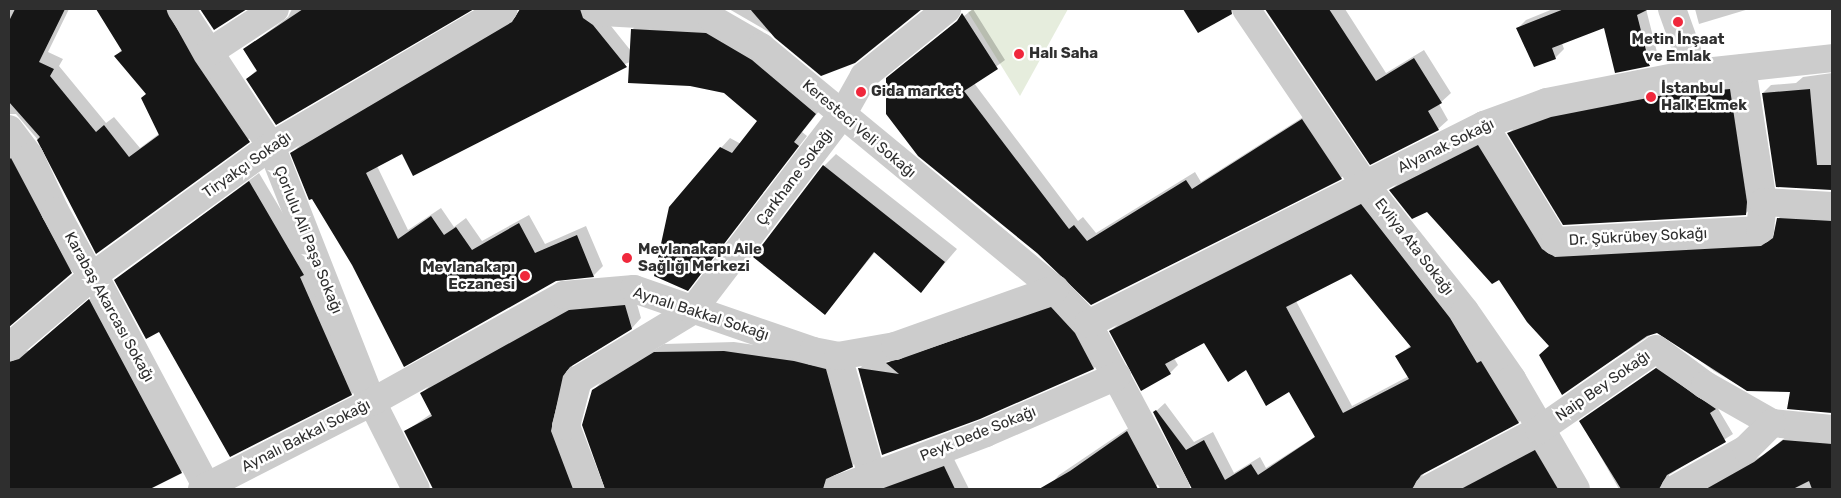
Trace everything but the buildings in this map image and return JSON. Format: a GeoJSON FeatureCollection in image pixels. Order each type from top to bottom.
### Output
{"type":"FeatureCollection","features":[{"type":"Feature","properties":{"kind":"street","name":"Çorlulu Ali Paşa Sokağı"},"geometry":{"type":"LineString","coordinates":[[182,9],[208,53],[271,146],[372,402],[416,489]]}},
{"type":"Feature","properties":{"kind":"street"},"geometry":{"type":"LineString","coordinates":[[208,53],[275,9]]}},
{"type":"Feature","properties":{"kind":"street","name":"Tiryakçı Sokağı"},"geometry":{"type":"LineString","coordinates":[[9,347],[94,274],[271,146],[504,9]]}},
{"type":"Feature","properties":{"kind":"street","name":"Keresteci Veli Sokağı"},"geometry":{"type":"LineString","coordinates":[[596,9],[602,12],[711,18],[761,47],[1055,289],[1088,324],[1176,489]]}},
{"type":"Feature","properties":{"kind":"street","name":"Çarkhane Sokağı"},"geometry":{"type":"LineString","coordinates":[[692,311],[842,115],[864,76],[947,9]]}},
{"type":"Feature","properties":{"kind":"street","name":"Evliya Ata Sokağı"},"geometry":{"type":"LineString","coordinates":[[1246,9],[1366,186],[1465,311],[1512,379],[1539,430],[1576,489]]}},
{"type":"Feature","properties":{"kind":"street"},"geometry":{"type":"LineString","coordinates":[[1672,9],[1695,73]]}},
{"type":"Feature","properties":{"kind":"street","name":"Alyanak Sokağı"},"geometry":{"type":"LineString","coordinates":[[1088,324],[1366,186],[1484,125],[1547,102],[1609,93],[1695,73],[1832,58]]}},
{"type":"Feature","properties":{"kind":"street"},"geometry":{"type":"LineString","coordinates":[[1742,68],[1763,202],[1832,206]]}},
{"type":"Feature","properties":{"kind":"street","name":"Dr. Şükrübey Sokağı"},"geometry":{"type":"LineString","coordinates":[[1484,125],[1556,242],[1760,230],[1763,202]]}},
{"type":"Feature","properties":{"kind":"street","name":"Karabaş Akarcası Sokağı"},"geometry":{"type":"LineString","coordinates":[[9,129],[30,157],[80,257],[94,274],[206,488]]}},
{"type":"Feature","properties":{"kind":"street","name":"Aynalı Bakkal Sokağı"},"geometry":{"type":"LineString","coordinates":[[206,488],[372,402],[564,295],[634,289],[692,311],[812,351],[838,356],[895,346],[1055,289]]}},
{"type":"Feature","properties":{"kind":"street"},"geometry":{"type":"LineString","coordinates":[[590,489],[566,426],[578,380],[692,311]]}},
{"type":"Feature","properties":{"kind":"street","name":"Naip Bey Sokağı"},"geometry":{"type":"LineString","coordinates":[[1428,489],[1539,430],[1656,349],[1705,384],[1772,423],[1832,429]]}},
{"type":"Feature","properties":{"kind":"street"},"geometry":{"type":"LineString","coordinates":[[838,356],[872,476]]}},
{"type":"Feature","properties":{"kind":"street","name":"Peyk Dede Sokağı"},"geometry":{"type":"LineString","coordinates":[[838,489],[986,433],[1117,376]]}},
{"type":"Feature","properties":{"kind":"street"},"geometry":{"type":"LineString","coordinates":[[1675,489],[1746,449],[1772,423]]}},
{"type":"Feature","properties":{"kind":"green space","name":"Halı Saha"},"geometry":{"type":"Polygon","coordinates":[[[974,9],[1068,9],[1020,96],[968,12],[974,9]]]}},
{"type":"Feature","properties":{"kind":"place","name":"Metin İnşaat ve Emlak"},"geometry":{"type":"Point","coordinates":[1678,22]}},
{"type":"Feature","properties":{"kind":"place","name":"Halı Saha"},"geometry":{"type":"Point","coordinates":[1019,54]}},
{"type":"Feature","properties":{"kind":"place","name":"Gida market"},"geometry":{"type":"Point","coordinates":[861,92]}},
{"type":"Feature","properties":{"kind":"place","name":"İstanbul Halk Ekmek"},"geometry":{"type":"Point","coordinates":[1651,97]}},
{"type":"Feature","properties":{"kind":"place","name":"Mevlanakapı Aile Sağlığı Merkezi"},"geometry":{"type":"Point","coordinates":[627,258]}},
{"type":"Feature","properties":{"kind":"place","name":"Mevlanakapı Eczanesi"},"geometry":{"type":"Point","coordinates":[525,276]}}]}
